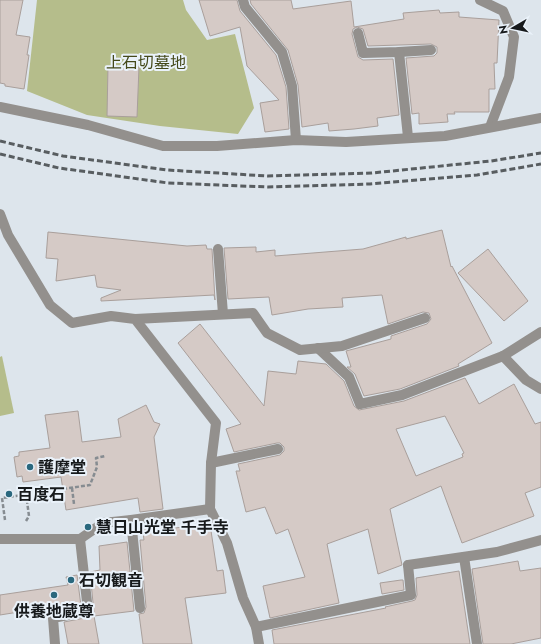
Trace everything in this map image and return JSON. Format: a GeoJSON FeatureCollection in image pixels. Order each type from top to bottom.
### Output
{"type":"FeatureCollection","features":[{"type":"Feature","properties":{"kind":"street"},"geometry":{"type":"LineString","coordinates":[[243,0],[245,7],[282,52],[292,86],[296,140]]}},
{"type":"Feature","properties":{"kind":"street"},"geometry":{"type":"LineString","coordinates":[[480,0],[503,11],[514,37],[509,76],[490,127]]}},
{"type":"Feature","properties":{"kind":"street"},"geometry":{"type":"LineString","coordinates":[[358,33],[363,53],[431,50]]}},
{"type":"Feature","properties":{"kind":"street"},"geometry":{"type":"LineString","coordinates":[[399,52],[408,137]]}},
{"type":"Feature","properties":{"kind":"street"},"geometry":{"type":"LineString","coordinates":[[0,107],[88,125],[164,146],[217,146],[296,140],[346,142],[408,137],[445,136],[541,118]]}},
{"type":"Feature","properties":{"kind":"street"},"geometry":{"type":"LineString","coordinates":[[0,214],[8,235],[50,305],[72,323],[111,316],[135,319],[253,313],[267,334],[300,350],[342,346],[425,318]]}},
{"type":"Feature","properties":{"kind":"street"},"geometry":{"type":"LineString","coordinates":[[218,249],[223,314]]}},
{"type":"Feature","properties":{"kind":"street"},"geometry":{"type":"LineString","coordinates":[[135,319],[216,423],[211,463],[210,509],[227,543],[242,598],[256,627],[259,644]]}},
{"type":"Feature","properties":{"kind":"street"},"geometry":{"type":"LineString","coordinates":[[318,348],[349,378],[360,404],[402,395],[503,356],[541,332]]}},
{"type":"Feature","properties":{"kind":"street"},"geometry":{"type":"LineString","coordinates":[[503,356],[526,380],[541,389]]}},
{"type":"Feature","properties":{"kind":"street"},"geometry":{"type":"LineString","coordinates":[[211,463],[278,449]]}},
{"type":"Feature","properties":{"kind":"street"},"geometry":{"type":"LineString","coordinates":[[0,539],[80,539],[103,523],[210,509]]}},
{"type":"Feature","properties":{"kind":"street"},"geometry":{"type":"LineString","coordinates":[[131,520],[140,608]]}},
{"type":"Feature","properties":{"kind":"street"},"geometry":{"type":"LineString","coordinates":[[55,644],[53,618],[88,611],[80,539]]}},
{"type":"Feature","properties":{"kind":"street"},"geometry":{"type":"LineString","coordinates":[[256,627],[411,595],[408,565],[497,552],[541,540]]}},
{"type":"Feature","properties":{"kind":"street"},"geometry":{"type":"LineString","coordinates":[[464,557],[477,644]]}},
{"type":"Feature","properties":{"kind":"path"},"geometry":{"type":"LineString","coordinates":[[0,523],[6,523],[2,498],[90,485],[97,467],[96,458],[105,456]]}},
{"type":"Feature","properties":{"kind":"path"},"geometry":{"type":"LineString","coordinates":[[72,488],[74,504]]}},
{"type":"Feature","properties":{"kind":"path"},"geometry":{"type":"LineString","coordinates":[[25,522],[29,516],[26,494]]}},
{"type":"Feature","properties":{"kind":"green space","name":"上石切墓地"},"geometry":{"type":"Polygon","coordinates":[[[37,0],[183,0],[186,10],[207,40],[235,34],[254,108],[238,134],[160,126],[87,115],[27,91],[37,0]]]}},
{"type":"Feature","properties":{"kind":"green space"},"geometry":{"type":"Polygon","coordinates":[[[2,356],[14,413],[0,416],[0,357],[2,356]]]}},
{"type":"Feature","properties":{"kind":"building"},"geometry":{"type":"Polygon","coordinates":[[[0,0],[23,0],[16,35],[30,37],[24,89],[5,86],[5,84],[0,83],[0,0]]]}},
{"type":"Feature","properties":{"kind":"building"},"geometry":{"type":"Polygon","coordinates":[[[199,0],[237,0],[240,11],[276,55],[286,87],[289,129],[265,132],[260,103],[279,100],[247,66],[240,27],[210,36],[199,0]]]}},
{"type":"Feature","properties":{"kind":"building"},"geometry":{"type":"Polygon","coordinates":[[[250,0],[291,0],[293,9],[351,1],[354,27],[404,19],[403,13],[439,10],[440,13],[459,12],[459,17],[499,20],[497,63],[494,63],[495,89],[489,89],[489,112],[454,112],[455,114],[447,114],[448,122],[419,124],[419,113],[412,114],[406,58],[434,56],[437,53],[437,47],[431,44],[368,46],[363,29],[357,27],[353,29],[352,34],[358,57],[363,60],[393,59],[399,115],[377,118],[378,126],[354,129],[329,131],[328,123],[302,127],[298,85],[288,50],[251,4],[250,0]]]}},
{"type":"Feature","properties":{"kind":"building"},"geometry":{"type":"Polygon","coordinates":[[[108,66],[139,67],[137,117],[107,116],[108,66]]]}},
{"type":"Feature","properties":{"kind":"building"},"geometry":{"type":"Polygon","coordinates":[[[442,230],[451,267],[452,266],[492,343],[458,364],[459,366],[400,389],[364,396],[355,374],[347,367],[351,367],[346,351],[391,339],[391,336],[427,324],[431,319],[429,313],[423,312],[388,324],[382,295],[342,298],[343,307],[308,309],[272,315],[269,297],[228,299],[224,248],[256,247],[256,252],[275,250],[275,256],[363,249],[406,237],[406,239],[442,230]]]}},
{"type":"Feature","properties":{"kind":"building"},"geometry":{"type":"Polygon","coordinates":[[[48,232],[187,246],[206,245],[207,249],[212,249],[215,300],[214,295],[101,301],[101,298],[121,290],[97,287],[95,275],[56,281],[58,259],[46,258],[48,232]]]}},
{"type":"Feature","properties":{"kind":"building"},"geometry":{"type":"Polygon","coordinates":[[[488,249],[528,301],[504,321],[458,273],[488,249]]]}},
{"type":"Feature","properties":{"kind":"building"},"geometry":{"type":"Polygon","coordinates":[[[200,324],[264,406],[268,371],[296,374],[298,361],[326,364],[344,381],[354,406],[359,410],[404,401],[465,378],[479,404],[514,384],[535,424],[541,422],[541,487],[525,493],[534,516],[462,543],[441,486],[390,509],[402,565],[378,574],[368,529],[327,544],[339,603],[270,618],[263,586],[305,577],[288,529],[276,534],[265,507],[246,512],[236,471],[240,471],[238,464],[280,455],[284,451],[284,447],[280,443],[277,443],[234,452],[226,429],[241,424],[178,343],[200,324]],[[445,416],[396,429],[416,476],[463,457],[462,454],[464,453],[445,416]]]}},
{"type":"Feature","properties":{"kind":"building"},"geometry":{"type":"Polygon","coordinates":[[[146,405],[154,422],[160,424],[154,437],[163,509],[140,512],[138,498],[66,510],[61,477],[23,482],[22,476],[17,477],[14,457],[19,456],[19,452],[50,448],[45,415],[78,411],[82,442],[121,437],[118,419],[146,405]]]}},
{"type":"Feature","properties":{"kind":"building"},"geometry":{"type":"Polygon","coordinates":[[[165,522],[166,529],[210,524],[217,571],[223,570],[226,593],[185,598],[192,644],[143,644],[139,614],[144,613],[146,607],[140,540],[144,540],[142,525],[165,522]]]}},
{"type":"Feature","properties":{"kind":"building"},"geometry":{"type":"Polygon","coordinates":[[[127,542],[134,611],[94,616],[99,644],[68,644],[64,622],[90,617],[94,613],[90,572],[100,570],[99,546],[127,542]]]}},
{"type":"Feature","properties":{"kind":"building"},"geometry":{"type":"Polygon","coordinates":[[[518,561],[520,571],[541,568],[541,638],[511,644],[483,644],[472,569],[518,561]]]}},
{"type":"Feature","properties":{"kind":"building"},"geometry":{"type":"Polygon","coordinates":[[[459,571],[470,644],[274,644],[272,630],[386,608],[385,607],[412,601],[415,600],[417,595],[416,578],[459,571]]]}},
{"type":"Feature","properties":{"kind":"building"},"geometry":{"type":"Polygon","coordinates":[[[77,575],[81,606],[62,609],[62,605],[0,615],[0,595],[68,585],[66,577],[77,575]]]}},
{"type":"Feature","properties":{"kind":"building"},"geometry":{"type":"Polygon","coordinates":[[[403,580],[404,590],[382,594],[380,583],[403,580]]]}},
{"type":"Feature","properties":{"kind":"railway"},"geometry":{"type":"LineString","coordinates":[[0,141],[63,156],[167,170],[268,176],[372,173],[491,161],[541,153]]}},
{"type":"Feature","properties":{"kind":"railway"},"geometry":{"type":"LineString","coordinates":[[0,154],[59,168],[168,183],[268,187],[370,184],[477,175],[541,164]]}},
{"type":"Feature","properties":{"kind":"place","name":"護摩堂"},"geometry":{"type":"Point","coordinates":[30,467]}},
{"type":"Feature","properties":{"kind":"place","name":"百度石"},"geometry":{"type":"Point","coordinates":[9,494]}},
{"type":"Feature","properties":{"kind":"place","name":"慧日山光堂 千手寺"},"geometry":{"type":"Point","coordinates":[88,527]}},
{"type":"Feature","properties":{"kind":"place","name":"石切観音"},"geometry":{"type":"Point","coordinates":[71,580]}},
{"type":"Feature","properties":{"kind":"place","name":"供養地蔵尊"},"geometry":{"type":"Point","coordinates":[54,595]}}]}
